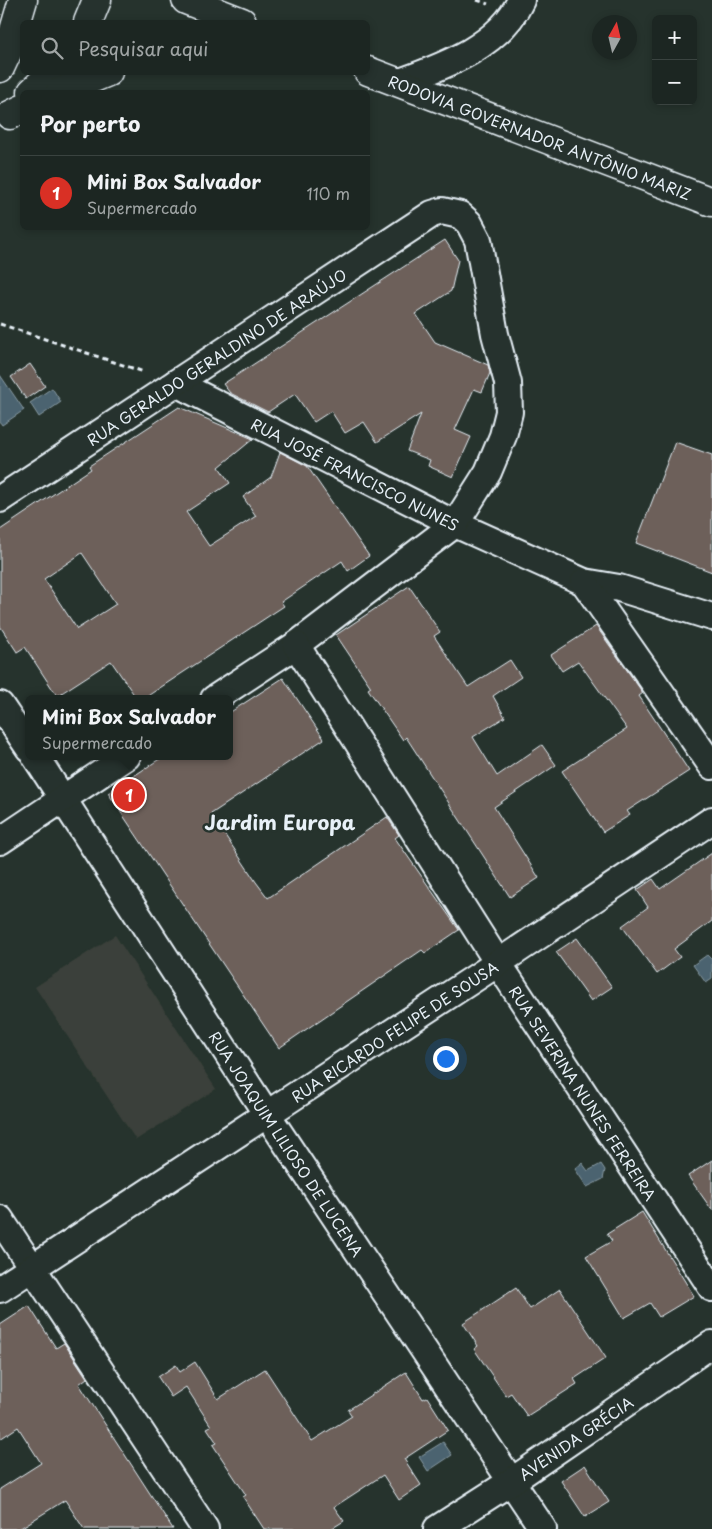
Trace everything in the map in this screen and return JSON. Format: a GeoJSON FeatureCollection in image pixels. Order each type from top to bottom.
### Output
{"type":"FeatureCollection","features":[{"type":"Feature","properties":{"kind":"main road"},"geometry":{"type":"LineString","coordinates":[[0,68],[8,51],[23,0]]}},
{"type":"Feature","properties":{"kind":"main road"},"geometry":{"type":"LineString","coordinates":[[89,20],[97,0]]}},
{"type":"Feature","properties":{"kind":"main road"},"geometry":{"type":"LineString","coordinates":[[186,0],[237,20]]}},
{"type":"Feature","properties":{"kind":"main road","name":"RODOVIA GOVERNADOR ANTÔNIO MARIZ"},"geometry":{"type":"LineString","coordinates":[[370,72],[712,202]]}},
{"type":"Feature","properties":{"kind":"main road"},"geometry":{"type":"LineString","coordinates":[[34,90],[50,75]]}},
{"type":"Feature","properties":{"kind":"main road"},"geometry":{"type":"LineString","coordinates":[[65,90],[101,75]]}},
{"type":"Feature","properties":{"kind":"street"},"geometry":{"type":"LineString","coordinates":[[400,82],[439,68],[467,54],[490,37],[515,14],[521,0]]}},
{"type":"Feature","properties":{"kind":"street","name":"RUA GERALDO GERALDINO DE ARAÚJO"},"geometry":{"type":"LineString","coordinates":[[0,499],[432,214],[442,211],[460,215],[468,223],[478,240],[495,334],[508,384],[509,412],[503,436],[488,472],[455,524]]}},
{"type":"Feature","properties":{"kind":"street","name":"RUA JOSÉ FRANCISCO NUNES"},"geometry":{"type":"LineString","coordinates":[[176,383],[455,524],[584,582],[619,588],[712,617]]}},
{"type":"Feature","properties":{"kind":"street"},"geometry":{"type":"LineString","coordinates":[[220,695],[296,645],[455,524]]}},
{"type":"Feature","properties":{"kind":"street"},"geometry":{"type":"LineString","coordinates":[[584,582],[712,766]]}},
{"type":"Feature","properties":{"kind":"street","name":"RUA SEVERINA NUNES FERREIRA"},"geometry":{"type":"LineString","coordinates":[[296,645],[498,963],[712,1288]]}},
{"type":"Feature","properties":{"kind":"street"},"geometry":{"type":"LineString","coordinates":[[0,705],[25,742]]}},
{"type":"Feature","properties":{"kind":"street","name":"RUA JOAQUIM LILIOSO DE LUCENA"},"geometry":{"type":"LineString","coordinates":[[38,760],[266,1113],[543,1529]]}},
{"type":"Feature","properties":{"kind":"street"},"geometry":{"type":"LineString","coordinates":[[0,841],[121,760]]}},
{"type":"Feature","properties":{"kind":"street","name":"RUA RICARDO FELIPE DE SOUSA"},"geometry":{"type":"LineString","coordinates":[[0,1289],[266,1113],[498,963],[712,820]]}},
{"type":"Feature","properties":{"kind":"street"},"geometry":{"type":"LineString","coordinates":[[0,1219],[205,1529]]}},
{"type":"Feature","properties":{"kind":"street","name":"AVENIDA GRÉCIA"},"geometry":{"type":"LineString","coordinates":[[437,1529],[512,1481],[712,1344]]}},
{"type":"Feature","properties":{"kind":"path"},"geometry":{"type":"LineString","coordinates":[[0,324],[176,383]]}},
{"type":"Feature","properties":{"kind":"shaded area"},"geometry":{"type":"Polygon","coordinates":[[[115,935],[216,1089],[136,1140],[35,987],[115,935]]]}},
{"type":"Feature","properties":{"kind":"water"},"geometry":{"type":"Polygon","coordinates":[[[0,375],[24,410],[2,425],[0,422],[0,375]]]}},
{"type":"Feature","properties":{"kind":"water"},"geometry":{"type":"Polygon","coordinates":[[[52,388],[61,402],[39,417],[30,403],[52,388]]]}},
{"type":"Feature","properties":{"kind":"water"},"geometry":{"type":"Polygon","coordinates":[[[707,955],[712,960],[712,979],[706,983],[693,965],[707,955]]]}},
{"type":"Feature","properties":{"kind":"water"},"geometry":{"type":"Polygon","coordinates":[[[582,1163],[588,1171],[601,1164],[605,1170],[603,1179],[587,1187],[575,1169],[582,1163]]]}},
{"type":"Feature","properties":{"kind":"water"},"geometry":{"type":"Polygon","coordinates":[[[443,1442],[452,1455],[428,1471],[419,1457],[443,1442]]]}},
{"type":"Feature","properties":{"kind":"building"},"geometry":{"type":"Polygon","coordinates":[[[445,240],[458,260],[451,291],[416,314],[435,342],[488,365],[490,373],[482,392],[474,389],[455,430],[471,437],[453,477],[428,466],[430,460],[407,451],[421,414],[377,442],[364,422],[345,433],[331,411],[314,422],[295,394],[268,412],[230,393],[223,384],[445,240]]]}},
{"type":"Feature","properties":{"kind":"building"},"geometry":{"type":"Polygon","coordinates":[[[30,364],[45,386],[26,399],[11,377],[30,364]]]}},
{"type":"Feature","properties":{"kind":"building"},"geometry":{"type":"Polygon","coordinates":[[[179,407],[253,439],[219,467],[230,483],[186,512],[209,546],[256,516],[243,497],[271,477],[280,452],[307,466],[369,556],[348,571],[342,561],[281,602],[284,606],[149,695],[134,695],[111,661],[56,695],[25,647],[17,652],[0,626],[0,530],[91,469],[89,466],[179,407]],[[82,553],[44,579],[77,629],[116,604],[82,553]]]}},
{"type":"Feature","properties":{"kind":"building"},"geometry":{"type":"Polygon","coordinates":[[[675,442],[712,455],[712,572],[636,543],[675,442]]]}},
{"type":"Feature","properties":{"kind":"building"},"geometry":{"type":"Polygon","coordinates":[[[409,586],[440,632],[434,636],[468,687],[510,660],[521,677],[493,696],[505,717],[473,737],[497,776],[542,745],[556,765],[494,807],[539,878],[510,897],[406,737],[403,740],[368,689],[371,687],[336,635],[409,586]]]}},
{"type":"Feature","properties":{"kind":"building"},"geometry":{"type":"Polygon","coordinates":[[[596,626],[643,693],[639,696],[689,771],[627,811],[630,815],[603,832],[562,771],[627,729],[578,661],[562,671],[551,655],[596,626]]]}},
{"type":"Feature","properties":{"kind":"building"},"geometry":{"type":"Polygon","coordinates":[[[283,678],[324,739],[211,814],[268,898],[387,817],[399,835],[395,838],[459,930],[425,953],[422,950],[279,1048],[108,793],[158,760],[233,760],[233,710],[283,678]]]}},
{"type":"Feature","properties":{"kind":"building"},"geometry":{"type":"Polygon","coordinates":[[[712,853],[712,921],[674,949],[680,957],[657,974],[622,926],[648,907],[637,890],[653,879],[660,889],[712,853]]]}},
{"type":"Feature","properties":{"kind":"building"},"geometry":{"type":"Polygon","coordinates":[[[577,938],[612,987],[591,1001],[556,952],[577,938]]]}},
{"type":"Feature","properties":{"kind":"building"},"geometry":{"type":"Polygon","coordinates":[[[712,1160],[712,1210],[688,1176],[712,1160]]]}},
{"type":"Feature","properties":{"kind":"building"},"geometry":{"type":"Polygon","coordinates":[[[642,1212],[694,1296],[659,1317],[650,1303],[624,1318],[586,1256],[612,1241],[607,1234],[642,1212]]]}},
{"type":"Feature","properties":{"kind":"building"},"geometry":{"type":"Polygon","coordinates":[[[516,1288],[530,1309],[560,1289],[606,1358],[574,1379],[577,1384],[527,1416],[511,1393],[506,1396],[474,1349],[478,1346],[463,1323],[516,1288]]]}},
{"type":"Feature","properties":{"kind":"building"},"geometry":{"type":"Polygon","coordinates":[[[29,1306],[56,1348],[64,1343],[87,1378],[79,1384],[173,1529],[84,1529],[65,1500],[19,1529],[0,1529],[0,1489],[41,1463],[18,1427],[0,1439],[0,1325],[29,1306]]]}},
{"type":"Feature","properties":{"kind":"building"},"geometry":{"type":"Polygon","coordinates":[[[195,1362],[218,1399],[265,1369],[312,1441],[352,1416],[348,1410],[406,1372],[423,1399],[427,1397],[448,1430],[404,1459],[421,1485],[399,1500],[383,1475],[334,1507],[344,1521],[331,1529],[264,1529],[243,1497],[246,1495],[213,1445],[217,1443],[207,1428],[211,1426],[186,1387],[171,1397],[158,1377],[176,1365],[180,1372],[195,1362]]]}},
{"type":"Feature","properties":{"kind":"building"},"geometry":{"type":"Polygon","coordinates":[[[585,1465],[609,1502],[585,1517],[561,1481],[585,1465]]]}},
{"type":"Feature","properties":{"kind":"place","name":"Mini Box Salvador"},"geometry":{"type":"Point","coordinates":[129,795]}},
{"type":"Feature","properties":{"kind":"district","name":"Jardim Europa"},"geometry":{"type":"Point","coordinates":[280,822]}}]}
